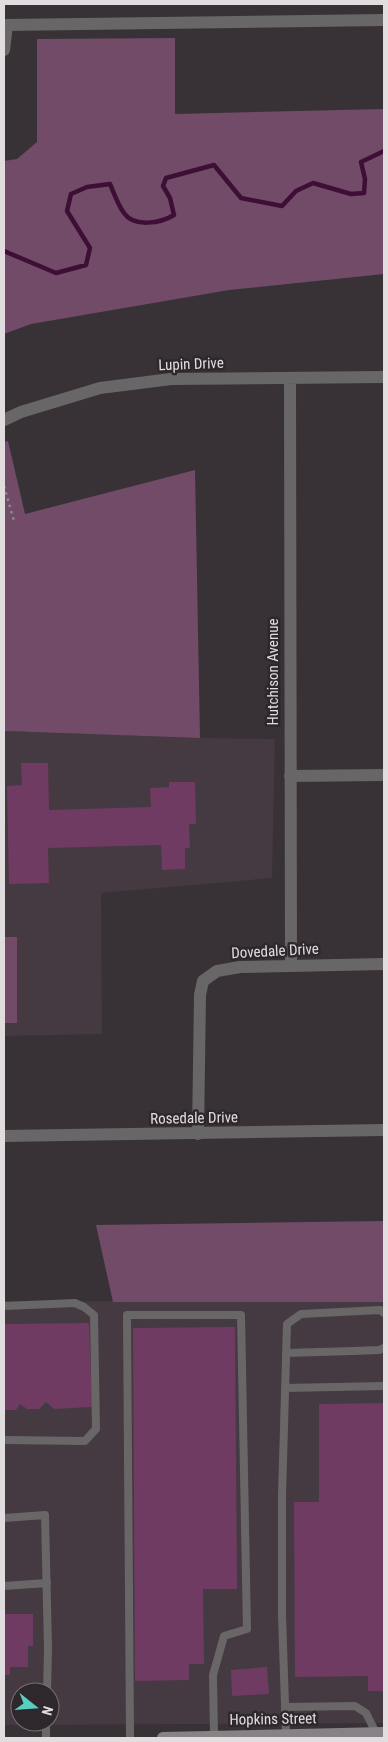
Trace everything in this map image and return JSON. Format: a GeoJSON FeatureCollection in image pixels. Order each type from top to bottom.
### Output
{"type":"FeatureCollection","features":[{"type":"Feature","properties":{"kind":"main road","name":"Hopkins Street"},"geometry":{"type":"LineString","coordinates":[[163,1738],[380,1733]]}},
{"type":"Feature","properties":{"kind":"street"},"geometry":{"type":"LineString","coordinates":[[4,50],[6,25],[384,20]]}},
{"type":"Feature","properties":{"kind":"street","name":"Lupin Drive"},"geometry":{"type":"LineString","coordinates":[[4,420],[21,412],[100,388],[170,379],[384,377]]}},
{"type":"Feature","properties":{"kind":"street","name":"Hutchison Avenue"},"geometry":{"type":"LineString","coordinates":[[290,378],[291,966]]}},
{"type":"Feature","properties":{"kind":"street"},"geometry":{"type":"LineString","coordinates":[[290,776],[384,775]]}},
{"type":"Feature","properties":{"kind":"street","name":"Dovedale Drive"},"geometry":{"type":"LineString","coordinates":[[198,1134],[200,995],[203,981],[217,971],[240,968],[384,964]]}},
{"type":"Feature","properties":{"kind":"street","name":"Rosedale Drive"},"geometry":{"type":"LineString","coordinates":[[4,1136],[384,1130]]}},
{"type":"Feature","properties":{"kind":"lane"},"geometry":{"type":"LineString","coordinates":[[4,1306],[75,1304],[84,1307],[94,1316],[96,1429],[85,1440],[4,1440]]}},
{"type":"Feature","properties":{"kind":"lane"},"geometry":{"type":"LineString","coordinates":[[286,1735],[282,1615],[282,1496],[287,1324],[301,1314],[380,1310],[384,1313]]}},
{"type":"Feature","properties":{"kind":"lane"},"geometry":{"type":"LineString","coordinates":[[130,1738],[127,1315],[241,1315],[247,1628],[224,1636],[213,1675],[214,1736]]}},
{"type":"Feature","properties":{"kind":"lane"},"geometry":{"type":"LineString","coordinates":[[286,1353],[379,1350],[384,1348]]}},
{"type":"Feature","properties":{"kind":"lane"},"geometry":{"type":"LineString","coordinates":[[285,1388],[384,1386]]}},
{"type":"Feature","properties":{"kind":"lane"},"geometry":{"type":"LineString","coordinates":[[4,1518],[45,1515],[47,1682]]}},
{"type":"Feature","properties":{"kind":"lane"},"geometry":{"type":"LineString","coordinates":[[4,1586],[47,1583]]}},
{"type":"Feature","properties":{"kind":"lane"},"geometry":{"type":"LineString","coordinates":[[285,1707],[355,1706],[366,1713],[380,1733]]}},
{"type":"Feature","properties":{"kind":"path"},"geometry":{"type":"LineString","coordinates":[[4,486],[14,521]]}},
{"type":"Feature","properties":{"kind":"shaded area"},"geometry":{"type":"Polygon","coordinates":[[[175,38],[175,114],[384,109],[384,274],[229,290],[31,324],[4,334],[4,161],[17,159],[37,142],[37,39],[175,38]]]}},
{"type":"Feature","properties":{"kind":"shaded area"},"geometry":{"type":"Polygon","coordinates":[[[8,441],[25,514],[195,470],[200,738],[4,731],[4,442],[8,441]]]}},
{"type":"Feature","properties":{"kind":"shaded area"},"geometry":{"type":"Polygon","coordinates":[[[4,731],[275,739],[272,878],[101,893],[102,1034],[4,1036],[4,731]]]}},
{"type":"Feature","properties":{"kind":"shaded area"},"geometry":{"type":"Polygon","coordinates":[[[4,937],[17,937],[17,1023],[4,1023],[4,937]]]}},
{"type":"Feature","properties":{"kind":"shaded area"},"geometry":{"type":"Polygon","coordinates":[[[384,1221],[384,1302],[113,1302],[96,1225],[384,1221]]]}},
{"type":"Feature","properties":{"kind":"shaded area"},"geometry":{"type":"Polygon","coordinates":[[[4,1301],[384,1302],[384,1723],[60,1725],[60,1682],[10,1682],[10,1725],[4,1725],[4,1301]]]}},
{"type":"Feature","properties":{"kind":"building"},"geometry":{"type":"Polygon","coordinates":[[[21,763],[48,763],[49,810],[151,807],[150,788],[169,787],[169,782],[195,782],[196,824],[189,824],[190,848],[185,848],[185,869],[162,870],[161,845],[48,848],[49,883],[9,884],[7,786],[22,785],[21,763]]]}},
{"type":"Feature","properties":{"kind":"building"},"geometry":{"type":"Polygon","coordinates":[[[89,1323],[92,1407],[54,1409],[46,1402],[39,1409],[27,1409],[20,1404],[16,1410],[5,1410],[4,1324],[89,1323]]]}},
{"type":"Feature","properties":{"kind":"building"},"geometry":{"type":"Polygon","coordinates":[[[235,1327],[237,1589],[203,1589],[204,1664],[189,1664],[189,1680],[135,1681],[133,1328],[235,1327]]]}},
{"type":"Feature","properties":{"kind":"building"},"geometry":{"type":"Polygon","coordinates":[[[384,1403],[384,1691],[368,1691],[368,1676],[295,1677],[294,1502],[319,1502],[319,1404],[384,1403]]]}},
{"type":"Feature","properties":{"kind":"building"},"geometry":{"type":"Polygon","coordinates":[[[4,1614],[33,1614],[33,1646],[28,1646],[28,1667],[10,1667],[10,1675],[4,1675],[4,1614]]]}},
{"type":"Feature","properties":{"kind":"building"},"geometry":{"type":"Polygon","coordinates":[[[267,1667],[269,1694],[232,1696],[231,1670],[267,1667]]]}},
{"type":"Feature","properties":{"kind":"waterway"},"geometry":{"type":"LineString","coordinates":[[4,251],[56,273],[86,265],[90,248],[67,211],[71,194],[87,187],[110,184],[128,218],[148,223],[174,215],[170,198],[163,186],[166,178],[214,165],[241,198],[282,206],[296,191],[313,183],[351,194],[364,193],[365,179],[361,162],[384,151]]}}]}
